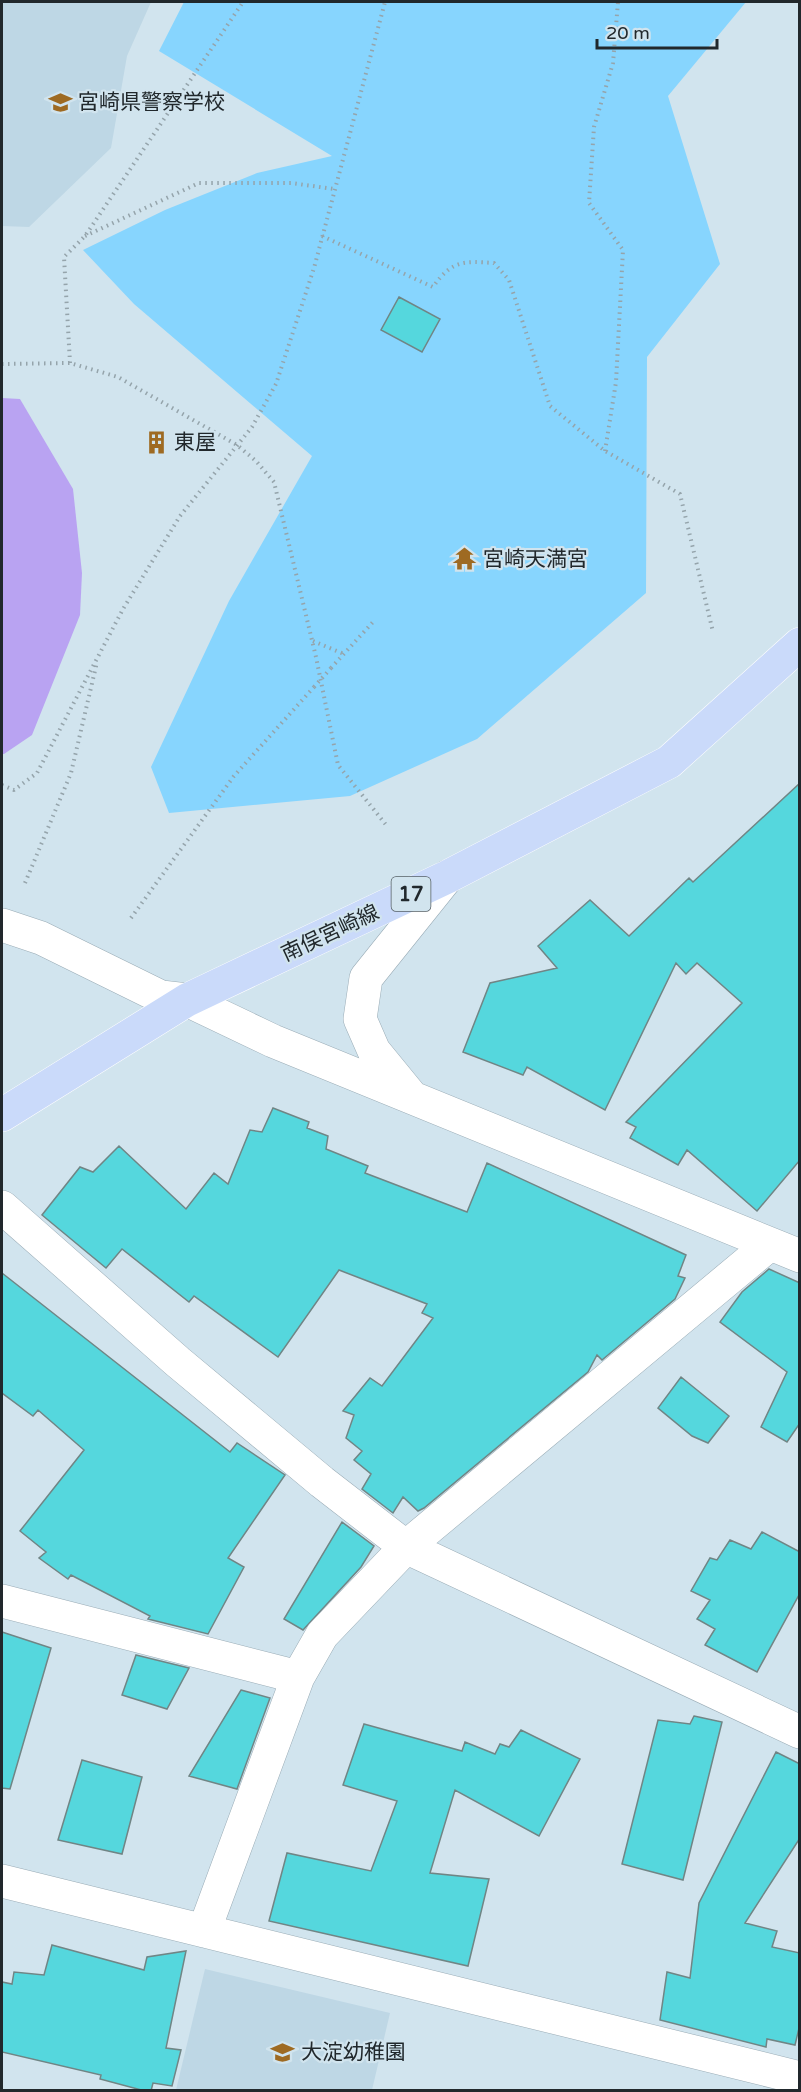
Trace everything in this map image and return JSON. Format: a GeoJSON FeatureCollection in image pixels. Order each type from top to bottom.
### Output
{"type":"FeatureCollection","features":[{"type":"Feature","properties":{"kind":"main road","name":"南俣宮崎線"},"geometry":{"type":"LineString","coordinates":[[2,1115],[188,1000],[447,877],[669,762],[800,644]]}},
{"type":"Feature","properties":{"kind":"street"},"geometry":{"type":"LineString","coordinates":[[413,1099],[374,1051],[360,1019],[366,978],[447,877]]}},
{"type":"Feature","properties":{"kind":"street"},"geometry":{"type":"LineString","coordinates":[[2,925],[41,938],[161,997],[188,1000],[273,1041],[785,1250],[406,1547],[322,1635],[298,1677],[204,1931]]}},
{"type":"Feature","properties":{"kind":"street"},"geometry":{"type":"LineString","coordinates":[[2,1207],[178,1362],[322,1482],[406,1547],[800,1732]]}},
{"type":"Feature","properties":{"kind":"street"},"geometry":{"type":"LineString","coordinates":[[2,1601],[298,1677]]}},
{"type":"Feature","properties":{"kind":"street"},"geometry":{"type":"LineString","coordinates":[[2,1881],[800,2078]]}},
{"type":"Feature","properties":{"kind":"path"},"geometry":{"type":"LineString","coordinates":[[70,363],[64,257],[85,236],[243,2]]}},
{"type":"Feature","properties":{"kind":"path"},"geometry":{"type":"LineString","coordinates":[[2,785],[14,790],[37,773],[123,609],[180,516],[252,428],[276,384],[322,236],[385,2]]}},
{"type":"Feature","properties":{"kind":"path"},"geometry":{"type":"LineString","coordinates":[[605,451],[616,382],[623,250],[588,203],[594,128],[613,63],[618,2]]}},
{"type":"Feature","properties":{"kind":"path"},"geometry":{"type":"LineString","coordinates":[[85,236],[199,183],[291,183],[334,189]]}},
{"type":"Feature","properties":{"kind":"path"},"geometry":{"type":"LineString","coordinates":[[322,236],[433,287],[445,271],[464,261],[494,263],[509,280],[550,406],[605,451],[680,494],[713,632]]}},
{"type":"Feature","properties":{"kind":"path"},"geometry":{"type":"LineString","coordinates":[[2,364],[70,363],[118,377],[237,446],[256,461],[274,482],[312,641],[338,765],[387,826]]}},
{"type":"Feature","properties":{"kind":"path"},"geometry":{"type":"LineString","coordinates":[[131,918],[234,776],[373,622]]}},
{"type":"Feature","properties":{"kind":"path"},"geometry":{"type":"LineString","coordinates":[[312,641],[344,654]]}},
{"type":"Feature","properties":{"kind":"path"},"geometry":{"type":"LineString","coordinates":[[25,883],[71,773],[99,656]]}},
{"type":"Feature","properties":{"kind":"shaded area","name":"宮崎県警察学校"},"geometry":{"type":"Polygon","coordinates":[[[2,2],[151,2],[127,56],[111,148],[29,227],[2,226],[2,2]]]}},
{"type":"Feature","properties":{"kind":"shaded area"},"geometry":{"type":"Polygon","coordinates":[[[184,2],[746,2],[668,96],[720,264],[647,357],[646,593],[477,739],[350,796],[169,813],[151,767],[229,601],[312,456],[134,304],[83,250],[165,210],[257,173],[332,156],[159,51],[184,2]]]}},
{"type":"Feature","properties":{"kind":"shaded area"},"geometry":{"type":"Polygon","coordinates":[[[2,398],[20,399],[73,489],[82,573],[80,615],[32,735],[4,754],[2,754],[2,398]]]}},
{"type":"Feature","properties":{"kind":"shaded area","name":"大淀幼稚園"},"geometry":{"type":"Polygon","coordinates":[[[205,1969],[390,2013],[372,2090],[176,2090],[205,1969]]]}},
{"type":"Feature","properties":{"kind":"building"},"geometry":{"type":"Polygon","coordinates":[[[399,297],[440,319],[422,352],[381,330],[399,297]]]}},
{"type":"Feature","properties":{"kind":"building"},"geometry":{"type":"Polygon","coordinates":[[[800,783],[800,1160],[757,1211],[687,1150],[678,1165],[630,1138],[636,1127],[626,1122],[742,1003],[697,963],[686,974],[676,963],[605,1110],[527,1067],[523,1075],[463,1052],[490,983],[557,968],[538,946],[590,900],[629,936],[689,878],[693,882],[800,783]]]}},
{"type":"Feature","properties":{"kind":"building"},"geometry":{"type":"Polygon","coordinates":[[[273,1108],[309,1122],[307,1128],[328,1136],[326,1149],[368,1166],[365,1173],[467,1212],[487,1163],[686,1255],[678,1276],[685,1278],[675,1299],[602,1360],[597,1355],[588,1372],[424,1508],[418,1511],[403,1497],[393,1513],[362,1489],[371,1474],[354,1460],[362,1451],[346,1438],[354,1415],[343,1411],[370,1378],[382,1386],[433,1318],[422,1313],[427,1304],[339,1270],[278,1357],[194,1296],[189,1302],[122,1249],[106,1268],[42,1215],[80,1167],[93,1172],[119,1146],[186,1209],[214,1173],[228,1184],[250,1130],[262,1132],[273,1108]]]}},
{"type":"Feature","properties":{"kind":"building"},"geometry":{"type":"Polygon","coordinates":[[[769,1269],[800,1283],[800,1423],[787,1442],[761,1427],[787,1372],[720,1322],[742,1292],[769,1269]]]}},
{"type":"Feature","properties":{"kind":"building"},"geometry":{"type":"Polygon","coordinates":[[[2,1273],[230,1452],[237,1443],[285,1475],[228,1558],[244,1567],[208,1634],[148,1619],[150,1616],[71,1575],[68,1579],[39,1558],[46,1552],[20,1531],[84,1450],[38,1410],[33,1416],[2,1393],[2,1273]]]}},
{"type":"Feature","properties":{"kind":"building"},"geometry":{"type":"Polygon","coordinates":[[[681,1377],[729,1416],[708,1443],[692,1436],[658,1408],[681,1377]]]}},
{"type":"Feature","properties":{"kind":"building"},"geometry":{"type":"Polygon","coordinates":[[[342,1522],[374,1546],[361,1567],[303,1630],[284,1619],[342,1522]]]}},
{"type":"Feature","properties":{"kind":"building"},"geometry":{"type":"Polygon","coordinates":[[[762,1532],[800,1552],[800,1593],[757,1672],[705,1645],[715,1629],[697,1619],[710,1600],[691,1591],[710,1558],[717,1560],[730,1540],[751,1549],[762,1532]]]}},
{"type":"Feature","properties":{"kind":"building"},"geometry":{"type":"Polygon","coordinates":[[[2,1632],[51,1648],[10,1789],[2,1788],[2,1632]]]}},
{"type":"Feature","properties":{"kind":"building"},"geometry":{"type":"Polygon","coordinates":[[[136,1655],[189,1668],[167,1709],[122,1695],[136,1655]]]}},
{"type":"Feature","properties":{"kind":"building"},"geometry":{"type":"Polygon","coordinates":[[[241,1690],[270,1698],[237,1789],[189,1776],[241,1690]]]}},
{"type":"Feature","properties":{"kind":"building"},"geometry":{"type":"Polygon","coordinates":[[[694,1716],[722,1722],[683,1880],[622,1864],[658,1720],[690,1724],[694,1716]]]}},
{"type":"Feature","properties":{"kind":"building"},"geometry":{"type":"Polygon","coordinates":[[[364,1724],[462,1751],[465,1742],[495,1754],[500,1744],[509,1747],[521,1730],[580,1759],[539,1836],[455,1790],[430,1873],[489,1879],[468,1966],[269,1921],[287,1853],[371,1871],[397,1801],[343,1785],[364,1724]]]}},
{"type":"Feature","properties":{"kind":"building"},"geometry":{"type":"Polygon","coordinates":[[[776,1752],[800,1764],[800,1838],[745,1923],[777,1931],[772,1947],[800,1953],[800,2024],[795,2045],[767,2039],[766,2047],[660,2020],[667,1972],[690,1978],[699,1903],[776,1752]]]}},
{"type":"Feature","properties":{"kind":"building"},"geometry":{"type":"Polygon","coordinates":[[[82,1760],[142,1777],[122,1854],[58,1840],[82,1760]]]}},
{"type":"Feature","properties":{"kind":"building"},"geometry":{"type":"Polygon","coordinates":[[[52,1945],[144,1970],[147,1957],[186,1951],[166,2048],[181,2050],[172,2086],[153,2083],[151,2091],[145,2091],[100,2079],[101,2075],[2,2052],[2,1982],[12,1984],[14,1972],[44,1975],[52,1945]]]}},
{"type":"Feature","properties":{"kind":"place","name":"宮崎県警察学校"},"geometry":{"type":"Point","coordinates":[60,102]}},
{"type":"Feature","properties":{"kind":"place","name":"東屋"},"geometry":{"type":"Point","coordinates":[156,442]}},
{"type":"Feature","properties":{"kind":"place","name":"宮崎天満宮"},"geometry":{"type":"Point","coordinates":[465,559]}},
{"type":"Feature","properties":{"kind":"place","name":"大淀幼稚園"},"geometry":{"type":"Point","coordinates":[283,2052]}}]}
